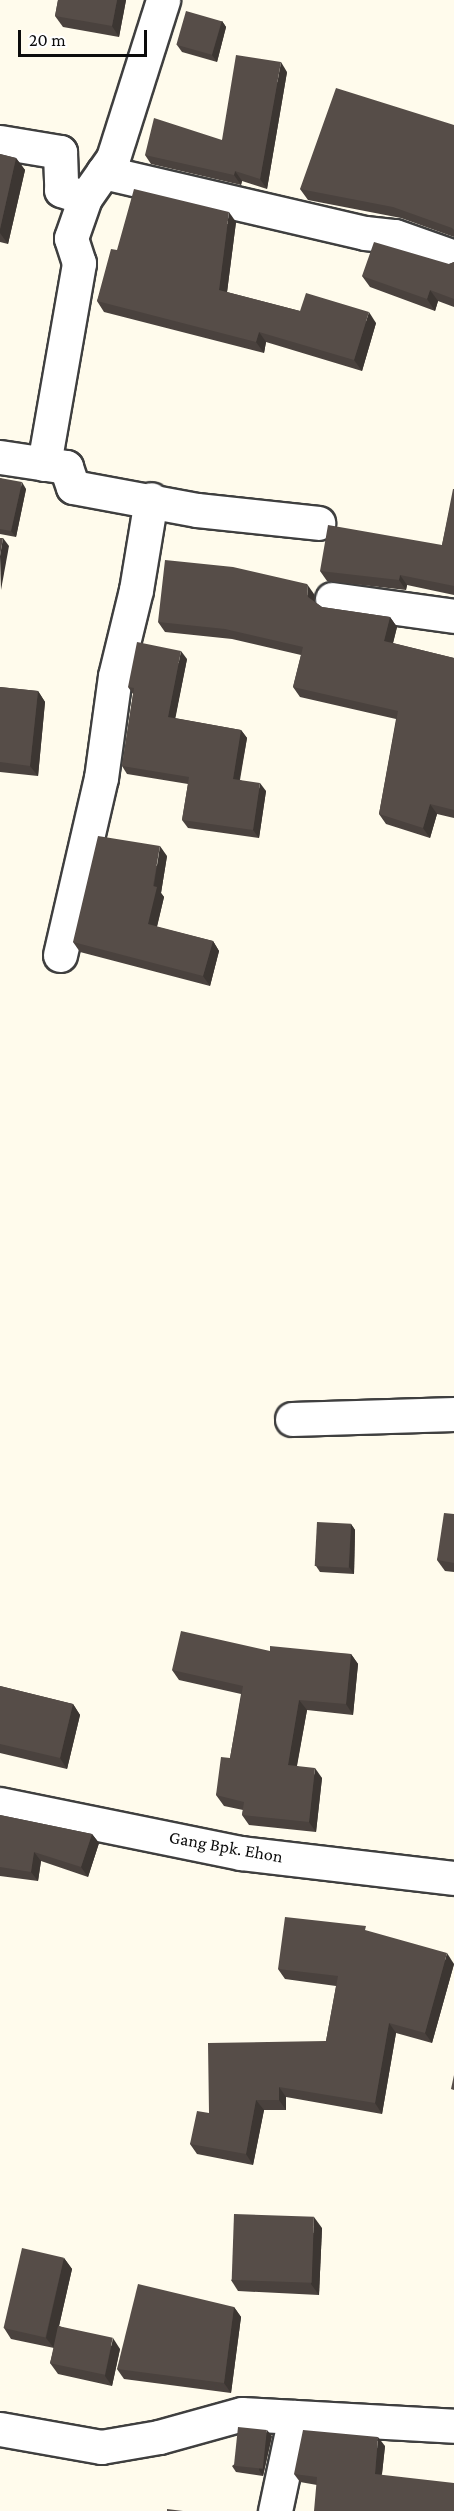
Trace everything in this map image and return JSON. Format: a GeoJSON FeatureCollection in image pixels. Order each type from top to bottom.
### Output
{"type":"FeatureCollection","features":[{"type":"Feature","properties":{"kind":"street"},"geometry":{"type":"LineString","coordinates":[[44,464],[79,263],[71,238],[94,185],[113,158],[163,0]]}},
{"type":"Feature","properties":{"kind":"street"},"geometry":{"type":"LineString","coordinates":[[0,142],[60,152],[61,190],[94,185],[365,233],[395,236],[454,257]]}},
{"type":"Feature","properties":{"kind":"street"},"geometry":{"type":"LineString","coordinates":[[0,457],[66,466],[73,487],[151,499],[197,510],[318,523]]}},
{"type":"Feature","properties":{"kind":"street"},"geometry":{"type":"LineString","coordinates":[[60,955],[101,778],[115,676],[136,590],[151,499]]}},
{"type":"Feature","properties":{"kind":"street"},"geometry":{"type":"LineString","coordinates":[[332,599],[454,616]]}},
{"type":"Feature","properties":{"kind":"street"},"geometry":{"type":"LineString","coordinates":[[292,1419],[454,1414]]}},
{"type":"Feature","properties":{"kind":"street","name":"Gang Bpk. Ehon"},"geometry":{"type":"LineString","coordinates":[[0,1804],[241,1853],[454,1878]]}},
{"type":"Feature","properties":{"kind":"street"},"geometry":{"type":"LineString","coordinates":[[0,2429],[51,2441],[101,2447],[159,2437],[242,2414],[454,2426]]}},
{"type":"Feature","properties":{"kind":"street"},"geometry":{"type":"LineString","coordinates":[[275,2511],[295,2417]]}},
{"type":"Feature","properties":{"kind":"building"},"geometry":{"type":"Polygon","coordinates":[[[58,0],[117,0],[112,26],[55,16],[58,0]]]}},
{"type":"Feature","properties":{"kind":"building"},"geometry":{"type":"Polygon","coordinates":[[[186,11],[222,21],[212,55],[176,45],[186,11]]]}},
{"type":"Feature","properties":{"kind":"building"},"geometry":{"type":"Polygon","coordinates":[[[236,55],[281,62],[260,179],[235,171],[234,175],[145,155],[154,118],[222,140],[236,55]]]}},
{"type":"Feature","properties":{"kind":"building"},"geometry":{"type":"Polygon","coordinates":[[[336,88],[454,125],[454,230],[393,207],[300,189],[336,88]]]}},
{"type":"Feature","properties":{"kind":"building"},"geometry":{"type":"Polygon","coordinates":[[[0,154],[16,158],[0,229],[0,154]]]}},
{"type":"Feature","properties":{"kind":"building"},"geometry":{"type":"Polygon","coordinates":[[[134,189],[229,212],[219,290],[300,311],[306,293],[369,312],[354,360],[259,332],[256,342],[97,301],[111,249],[117,250],[134,189]]]}},
{"type":"Feature","properties":{"kind":"building"},"geometry":{"type":"Polygon","coordinates":[[[374,242],[449,264],[454,262],[454,299],[430,290],[427,299],[362,276],[374,242]]]}},
{"type":"Feature","properties":{"kind":"building"},"geometry":{"type":"Polygon","coordinates":[[[0,478],[22,482],[11,531],[0,529],[0,478]]]}},
{"type":"Feature","properties":{"kind":"building"},"geometry":{"type":"Polygon","coordinates":[[[453,489],[454,586],[400,575],[399,580],[320,571],[328,525],[442,545],[453,489]]]}},
{"type":"Feature","properties":{"kind":"building"},"geometry":{"type":"Polygon","coordinates":[[[0,538],[3,538],[0,556],[0,538]]]}},
{"type":"Feature","properties":{"kind":"building"},"geometry":{"type":"Polygon","coordinates":[[[165,560],[233,567],[307,584],[308,597],[322,607],[390,617],[384,641],[454,658],[454,810],[430,804],[423,828],[379,814],[398,711],[293,687],[303,647],[225,629],[158,622],[165,560]]]}},
{"type":"Feature","properties":{"kind":"building"},"geometry":{"type":"Polygon","coordinates":[[[137,642],[181,651],[168,717],[241,730],[233,779],[260,783],[253,830],[182,820],[189,777],[122,766],[134,688],[128,687],[137,642]]]}},
{"type":"Feature","properties":{"kind":"building"},"geometry":{"type":"Polygon","coordinates":[[[0,687],[38,691],[30,766],[0,762],[0,687]]]}},
{"type":"Feature","properties":{"kind":"building"},"geometry":{"type":"Polygon","coordinates":[[[98,836],[160,846],[153,886],[157,887],[148,924],[213,941],[203,976],[73,942],[98,836]]]}},
{"type":"Feature","properties":{"kind":"building"},"geometry":{"type":"Polygon","coordinates":[[[444,1513],[454,1514],[454,1563],[437,1560],[444,1513]]]}},
{"type":"Feature","properties":{"kind":"building"},"geometry":{"type":"Polygon","coordinates":[[[317,1522],[351,1524],[349,1568],[315,1566],[317,1522]]]}},
{"type":"Feature","properties":{"kind":"building"},"geometry":{"type":"Polygon","coordinates":[[[181,1631],[270,1651],[270,1646],[351,1654],[346,1704],[299,1700],[288,1765],[315,1768],[309,1822],[242,1815],[244,1802],[216,1795],[221,1757],[230,1758],[243,1686],[172,1670],[181,1631]]]}},
{"type":"Feature","properties":{"kind":"building"},"geometry":{"type":"Polygon","coordinates":[[[0,1686],[73,1704],[60,1758],[0,1744],[0,1686]]]}},
{"type":"Feature","properties":{"kind":"building"},"geometry":{"type":"Polygon","coordinates":[[[0,1815],[92,1834],[81,1867],[34,1852],[31,1872],[0,1867],[0,1815]]]}},
{"type":"Feature","properties":{"kind":"building"},"geometry":{"type":"Polygon","coordinates":[[[285,1917],[366,1926],[365,1930],[447,1953],[425,2033],[389,2023],[375,2103],[279,2087],[279,2100],[256,2100],[246,2154],[190,2144],[197,2111],[209,2113],[208,2043],[326,2041],[338,1976],[278,1969],[285,1917]]]}},
{"type":"Feature","properties":{"kind":"building"},"geometry":{"type":"Polygon","coordinates":[[[234,2214],[314,2217],[312,2283],[232,2280],[234,2214]]]}},
{"type":"Feature","properties":{"kind":"building"},"geometry":{"type":"Polygon","coordinates":[[[22,2248],[64,2258],[45,2338],[4,2328],[22,2248]]]}},
{"type":"Feature","properties":{"kind":"building"},"geometry":{"type":"Polygon","coordinates":[[[138,2284],[234,2307],[224,2383],[117,2369],[138,2284]]]}},
{"type":"Feature","properties":{"kind":"building"},"geometry":{"type":"Polygon","coordinates":[[[58,2326],[113,2338],[105,2375],[50,2363],[58,2326]]]}},
{"type":"Feature","properties":{"kind":"building"},"geometry":{"type":"Polygon","coordinates":[[[238,2427],[267,2430],[263,2469],[234,2466],[238,2427]]]}},
{"type":"Feature","properties":{"kind":"building"},"geometry":{"type":"Polygon","coordinates":[[[303,2430],[378,2437],[375,2474],[454,2483],[454,2511],[314,2511],[317,2477],[294,2474],[303,2430]]]}}]}
